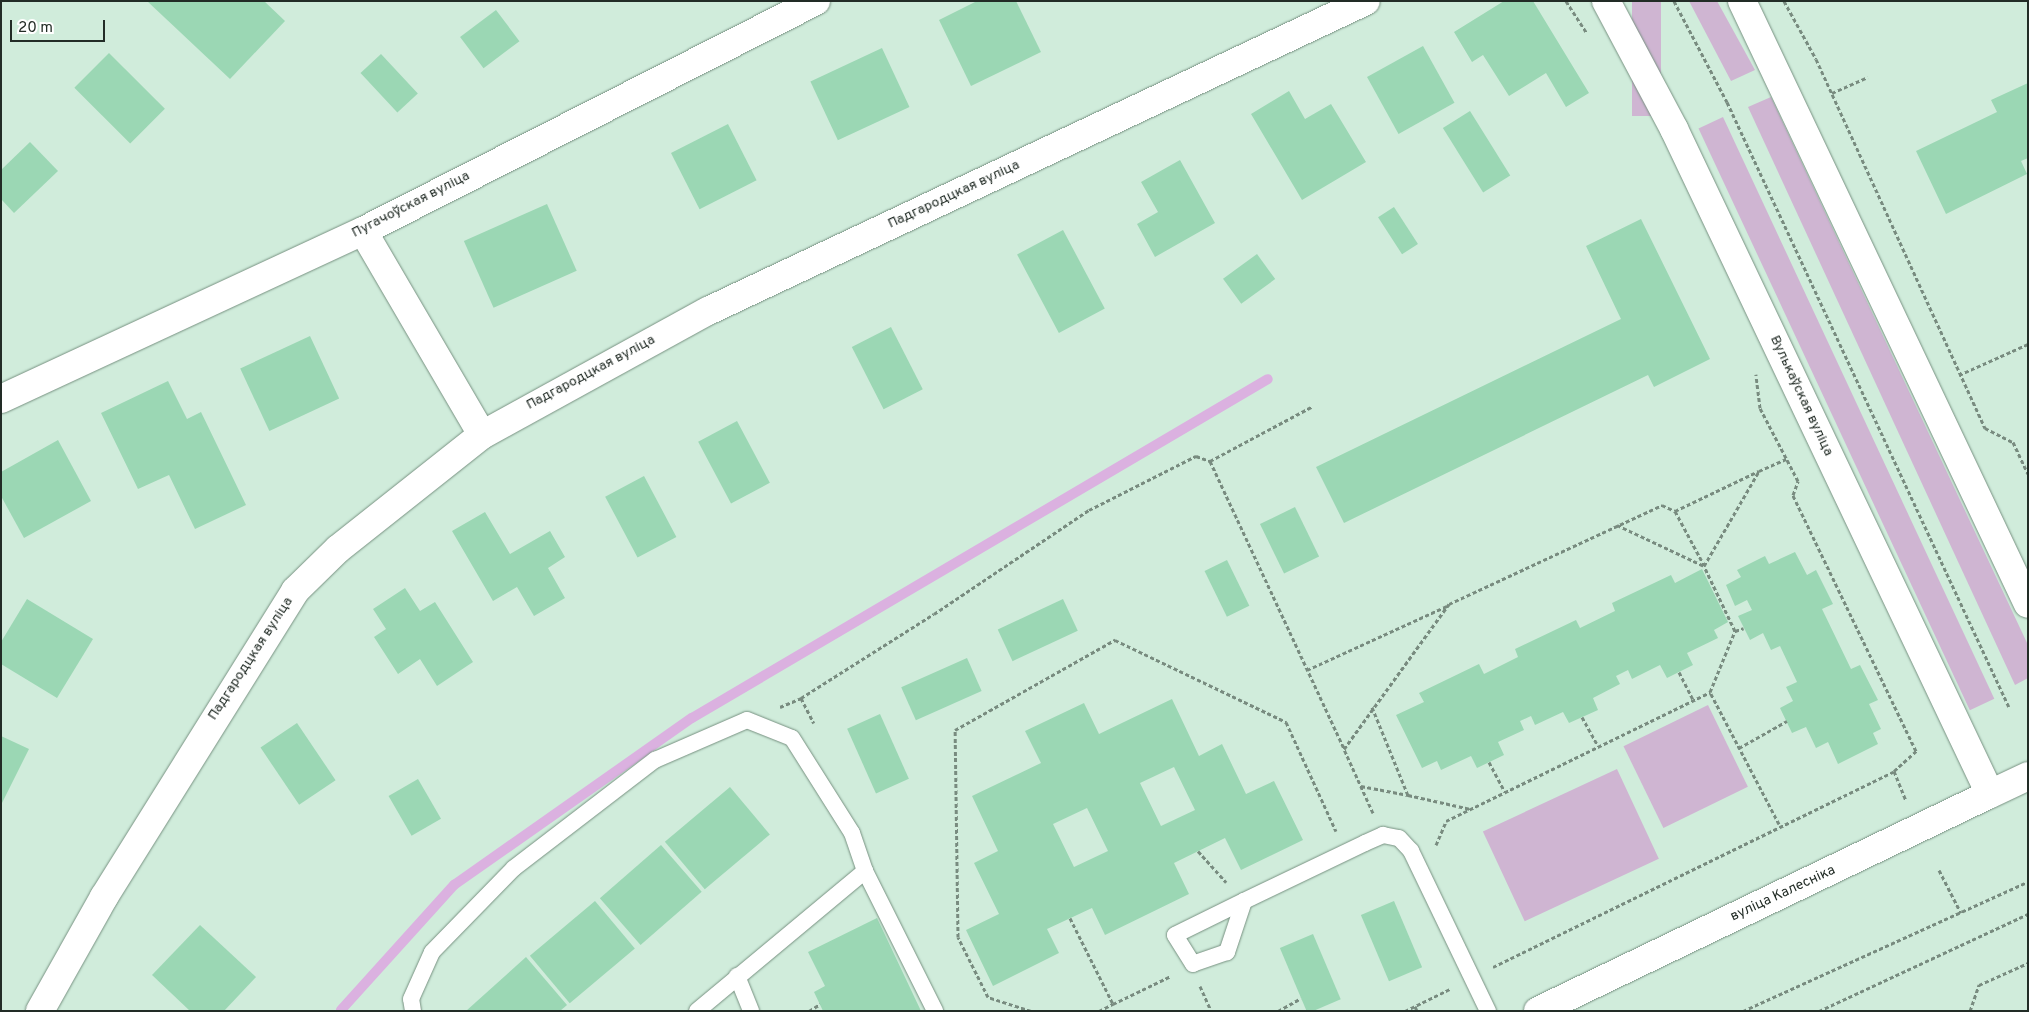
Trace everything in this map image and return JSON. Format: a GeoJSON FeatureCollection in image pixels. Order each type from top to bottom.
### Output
{"type":"FeatureCollection","features":[{"type":"Feature","properties":{"kind":"street","name":"Пугачоўская вуліца"},"geometry":{"type":"LineString","coordinates":[[1,399],[363,231],[816,1]]}},
{"type":"Feature","properties":{"kind":"street","name":"Падгародцкая вуліца"},"geometry":{"type":"LineString","coordinates":[[40,1011],[104,897],[295,591],[338,549],[482,435],[708,311],[1366,1]]}},
{"type":"Feature","properties":{"kind":"street","name":"Вулькаўская вуліца"},"geometry":{"type":"LineString","coordinates":[[1606,1],[1678,137],[1990,794]]}},
{"type":"Feature","properties":{"kind":"street"},"geometry":{"type":"LineString","coordinates":[[1742,1],[2028,604]]}},
{"type":"Feature","properties":{"kind":"street"},"geometry":{"type":"LineString","coordinates":[[363,231],[482,435]]}},
{"type":"Feature","properties":{"kind":"street","name":"вуліца Калесніка"},"geometry":{"type":"LineString","coordinates":[[1538,1011],[2028,776]]}},
{"type":"Feature","properties":{"kind":"lane"},"geometry":{"type":"LineString","coordinates":[[413,1011],[411,1000],[432,952],[514,868],[655,760],[747,720],[792,738],[852,834],[865,871],[935,1011]]}},
{"type":"Feature","properties":{"kind":"lane"},"geometry":{"type":"LineString","coordinates":[[1244,900],[1383,836],[1399,838],[1423,876],[1488,1011]]}},
{"type":"Feature","properties":{"kind":"lane"},"geometry":{"type":"LineString","coordinates":[[698,1011],[737,976],[865,871]]}},
{"type":"Feature","properties":{"kind":"lane"},"geometry":{"type":"LineString","coordinates":[[737,976],[751,1011]]}},
{"type":"Feature","properties":{"kind":"path"},"geometry":{"type":"LineString","coordinates":[[1566,1],[1592,41]]}},
{"type":"Feature","properties":{"kind":"path"},"geometry":{"type":"LineString","coordinates":[[1674,1],[1728,102],[2009,706]]}},
{"type":"Feature","properties":{"kind":"path"},"geometry":{"type":"LineString","coordinates":[[1784,1],[1832,93],[1959,375],[1985,428],[2014,442],[2028,474]]}},
{"type":"Feature","properties":{"kind":"path"},"geometry":{"type":"LineString","coordinates":[[1832,93],[1868,77]]}},
{"type":"Feature","properties":{"kind":"path"},"geometry":{"type":"LineString","coordinates":[[1959,375],[2028,344]]}},
{"type":"Feature","properties":{"kind":"path"},"geometry":{"type":"LineString","coordinates":[[1405,1011],[1779,824],[1894,772],[1916,751],[1793,496],[1798,481],[1760,408],[1755,371]]}},
{"type":"Feature","properties":{"kind":"path"},"geometry":{"type":"LineString","coordinates":[[1210,461],[1311,407]]}},
{"type":"Feature","properties":{"kind":"path"},"geometry":{"type":"LineString","coordinates":[[747,720],[802,698],[1089,510],[1196,456],[1210,461],[1383,836]]}},
{"type":"Feature","properties":{"kind":"path"},"geometry":{"type":"LineString","coordinates":[[1676,511],[1786,459]]}},
{"type":"Feature","properties":{"kind":"path"},"geometry":{"type":"LineString","coordinates":[[1704,566],[1759,471]]}},
{"type":"Feature","properties":{"kind":"path"},"geometry":{"type":"LineString","coordinates":[[1307,670],[1662,505],[1676,511],[1735,631],[1710,692],[1446,822],[1423,876]]}},
{"type":"Feature","properties":{"kind":"path"},"geometry":{"type":"LineString","coordinates":[[1617,525],[1704,566]]}},
{"type":"Feature","properties":{"kind":"path"},"geometry":{"type":"LineString","coordinates":[[1344,749],[1372,707],[1449,604]]}},
{"type":"Feature","properties":{"kind":"path"},"geometry":{"type":"LineString","coordinates":[[1735,631],[1744,628]]}},
{"type":"Feature","properties":{"kind":"path"},"geometry":{"type":"LineString","coordinates":[[1031,1011],[988,997],[958,937],[955,730],[1115,640],[1286,722],[1346,852]]}},
{"type":"Feature","properties":{"kind":"path"},"geometry":{"type":"LineString","coordinates":[[1679,672],[1693,700]]}},
{"type":"Feature","properties":{"kind":"path"},"geometry":{"type":"LineString","coordinates":[[1710,692],[1779,824]]}},
{"type":"Feature","properties":{"kind":"path"},"geometry":{"type":"LineString","coordinates":[[1372,707],[1408,795]]}},
{"type":"Feature","properties":{"kind":"path"},"geometry":{"type":"LineString","coordinates":[[1582,717],[1598,746]]}},
{"type":"Feature","properties":{"kind":"path"},"geometry":{"type":"LineString","coordinates":[[1739,748],[1787,721]]}},
{"type":"Feature","properties":{"kind":"path"},"geometry":{"type":"LineString","coordinates":[[1489,762],[1505,792]]}},
{"type":"Feature","properties":{"kind":"path"},"geometry":{"type":"LineString","coordinates":[[1894,772],[1908,807]]}},
{"type":"Feature","properties":{"kind":"path"},"geometry":{"type":"LineString","coordinates":[[1361,786],[1470,809]]}},
{"type":"Feature","properties":{"kind":"path"},"geometry":{"type":"LineString","coordinates":[[1939,870],[1961,913]]}},
{"type":"Feature","properties":{"kind":"path"},"geometry":{"type":"LineString","coordinates":[[1743,1011],[2028,882]]}},
{"type":"Feature","properties":{"kind":"path"},"geometry":{"type":"LineString","coordinates":[[1819,1011],[2028,914]]}},
{"type":"Feature","properties":{"kind":"path"},"geometry":{"type":"LineString","coordinates":[[1070,918],[1113,1004]]}},
{"type":"Feature","properties":{"kind":"path"},"geometry":{"type":"LineString","coordinates":[[1970,1011],[1979,985],[2028,963]]}},
{"type":"Feature","properties":{"kind":"path"},"geometry":{"type":"LineString","coordinates":[[1099,1011],[1178,973]]}},
{"type":"Feature","properties":{"kind":"path"},"geometry":{"type":"LineString","coordinates":[[1198,981],[1211,1011]]}},
{"type":"Feature","properties":{"kind":"path"},"geometry":{"type":"LineString","coordinates":[[1278,1011],[1301,998]]}},
{"type":"Feature","properties":{"kind":"path"},"geometry":{"type":"LineString","coordinates":[[809,1011],[820,1004]]}},
{"type":"Feature","properties":{"kind":"path"},"geometry":{"type":"LineString","coordinates":[[1414,1006],[1417,1011]]}},
{"type":"Feature","properties":{"kind":"shaded area"},"geometry":{"type":"Polygon","coordinates":[[[1632,1],[1661,1],[1661,116],[1632,116],[1632,1]]]}},
{"type":"Feature","properties":{"kind":"shaded area"},"geometry":{"type":"Polygon","coordinates":[[[1689,1],[1717,1],[1755,70],[1731,81],[1689,1]]]}},
{"type":"Feature","properties":{"kind":"shaded area"},"geometry":{"type":"Polygon","coordinates":[[[1771,97],[2028,645],[2028,678],[2015,685],[1748,107],[1771,97]]]}},
{"type":"Feature","properties":{"kind":"shaded area"},"geometry":{"type":"Polygon","coordinates":[[[1723,117],[1994,699],[1970,710],[1699,128],[1723,117]]]}},
{"type":"Feature","properties":{"kind":"shaded area"},"geometry":{"type":"Polygon","coordinates":[[[1708,705],[1748,787],[1663,828],[1624,746],[1708,705]]]}},
{"type":"Feature","properties":{"kind":"shaded area"},"geometry":{"type":"Polygon","coordinates":[[[1617,769],[1659,859],[1525,921],[1483,832],[1617,769]]]}},
{"type":"Feature","properties":{"kind":"building"},"geometry":{"type":"Polygon","coordinates":[[[147,1],[264,1],[285,21],[230,79],[147,1]]]}},
{"type":"Feature","properties":{"kind":"building"},"geometry":{"type":"Polygon","coordinates":[[[977,1],[1016,1],[1041,52],[971,86],[939,20],[977,1]]]}},
{"type":"Feature","properties":{"kind":"building"},"geometry":{"type":"Polygon","coordinates":[[[1504,1],[1533,1],[1589,93],[1566,107],[1546,73],[1509,96],[1483,55],[1472,62],[1454,32],[1504,1]]]}},
{"type":"Feature","properties":{"kind":"building"},"geometry":{"type":"Polygon","coordinates":[[[496,10],[519,41],[484,68],[460,37],[496,10]]]}},
{"type":"Feature","properties":{"kind":"building"},"geometry":{"type":"Polygon","coordinates":[[[1423,46],[1455,103],[1399,134],[1367,77],[1423,46]]]}},
{"type":"Feature","properties":{"kind":"building"},"geometry":{"type":"Polygon","coordinates":[[[882,48],[909,107],[838,140],[810,81],[882,48]]]}},
{"type":"Feature","properties":{"kind":"building"},"geometry":{"type":"Polygon","coordinates":[[[109,53],[165,109],[130,144],[74,88],[109,53]]]}},
{"type":"Feature","properties":{"kind":"building"},"geometry":{"type":"Polygon","coordinates":[[[381,54],[418,93],[397,113],[361,73],[381,54]]]}},
{"type":"Feature","properties":{"kind":"building"},"geometry":{"type":"Polygon","coordinates":[[[2028,83],[2028,158],[2021,161],[2027,174],[1946,214],[1916,151],[1997,112],[1991,100],[2028,83]]]}},
{"type":"Feature","properties":{"kind":"building"},"geometry":{"type":"Polygon","coordinates":[[[1289,91],[1305,119],[1331,104],[1366,162],[1302,200],[1251,114],[1289,91]]]}},
{"type":"Feature","properties":{"kind":"building"},"geometry":{"type":"Polygon","coordinates":[[[1470,111],[1510,175],[1483,192],[1443,128],[1470,111]]]}},
{"type":"Feature","properties":{"kind":"building"},"geometry":{"type":"Polygon","coordinates":[[[728,124],[757,180],[700,209],[671,153],[728,124]]]}},
{"type":"Feature","properties":{"kind":"building"},"geometry":{"type":"Polygon","coordinates":[[[30,142],[58,171],[14,213],[1,199],[1,170],[30,142]]]}},
{"type":"Feature","properties":{"kind":"building"},"geometry":{"type":"Polygon","coordinates":[[[1180,160],[1215,223],[1155,257],[1137,224],[1158,212],[1141,182],[1180,160]]]}},
{"type":"Feature","properties":{"kind":"building"},"geometry":{"type":"Polygon","coordinates":[[[547,204],[577,271],[494,308],[464,241],[547,204]]]}},
{"type":"Feature","properties":{"kind":"building"},"geometry":{"type":"Polygon","coordinates":[[[1394,207],[1418,244],[1402,254],[1378,217],[1394,207]]]}},
{"type":"Feature","properties":{"kind":"building"},"geometry":{"type":"Polygon","coordinates":[[[1641,219],[1710,359],[1654,387],[1648,375],[1344,523],[1316,467],[1621,319],[1586,246],[1641,219]]]}},
{"type":"Feature","properties":{"kind":"building"},"geometry":{"type":"Polygon","coordinates":[[[1063,230],[1105,309],[1059,333],[1017,254],[1063,230]]]}},
{"type":"Feature","properties":{"kind":"building"},"geometry":{"type":"Polygon","coordinates":[[[1257,254],[1275,279],[1241,304],[1223,279],[1257,254]]]}},
{"type":"Feature","properties":{"kind":"building"},"geometry":{"type":"Polygon","coordinates":[[[891,327],[923,389],[884,409],[852,347],[891,327]]]}},
{"type":"Feature","properties":{"kind":"building"},"geometry":{"type":"Polygon","coordinates":[[[310,336],[339,399],[269,431],[240,369],[310,336]]]}},
{"type":"Feature","properties":{"kind":"building"},"geometry":{"type":"Polygon","coordinates":[[[168,381],[187,419],[201,412],[246,505],[195,529],[169,475],[138,489],[101,413],[168,381]]]}},
{"type":"Feature","properties":{"kind":"building"},"geometry":{"type":"Polygon","coordinates":[[[737,421],[770,483],[731,503],[698,442],[737,421]]]}},
{"type":"Feature","properties":{"kind":"building"},"geometry":{"type":"Polygon","coordinates":[[[58,440],[91,501],[24,538],[1,496],[1,472],[58,440]]]}},
{"type":"Feature","properties":{"kind":"building"},"geometry":{"type":"Polygon","coordinates":[[[644,476],[676,537],[638,558],[605,497],[644,476]]]}},
{"type":"Feature","properties":{"kind":"building"},"geometry":{"type":"Polygon","coordinates":[[[1295,507],[1319,556],[1284,574],[1260,524],[1295,507]]]}},
{"type":"Feature","properties":{"kind":"building"},"geometry":{"type":"Polygon","coordinates":[[[485,512],[510,554],[550,531],[565,557],[548,568],[565,598],[534,616],[517,587],[493,601],[452,531],[485,512]]]}},
{"type":"Feature","properties":{"kind":"building"},"geometry":{"type":"Polygon","coordinates":[[[1795,552],[1807,575],[1816,570],[1833,604],[1822,609],[1851,669],[1860,665],[1878,700],[1869,704],[1881,729],[1873,733],[1878,744],[1838,764],[1828,742],[1816,748],[1806,727],[1792,733],[1780,708],[1793,701],[1786,687],[1797,682],[1780,646],[1771,650],[1763,633],[1750,640],[1738,616],[1752,610],[1747,600],[1735,606],[1726,585],[1741,577],[1737,570],[1765,556],[1769,564],[1795,552]]]}},
{"type":"Feature","properties":{"kind":"building"},"geometry":{"type":"Polygon","coordinates":[[[1227,560],[1249,606],[1227,617],[1205,571],[1227,560]]]}},
{"type":"Feature","properties":{"kind":"building"},"geometry":{"type":"Polygon","coordinates":[[[1702,569],[1728,622],[1714,630],[1718,638],[1687,653],[1693,665],[1667,678],[1660,665],[1632,679],[1628,670],[1616,676],[1620,684],[1593,698],[1598,710],[1569,723],[1563,712],[1535,725],[1531,716],[1520,721],[1524,730],[1498,742],[1504,755],[1477,768],[1471,756],[1441,770],[1437,761],[1422,768],[1396,715],[1424,702],[1419,693],[1479,664],[1484,674],[1518,657],[1515,649],[1576,620],[1580,628],[1615,611],[1612,603],[1671,575],[1675,583],[1702,569]]]}},
{"type":"Feature","properties":{"kind":"building"},"geometry":{"type":"Polygon","coordinates":[[[405,588],[420,611],[435,602],[473,662],[437,686],[420,659],[398,674],[374,637],[386,629],[373,609],[405,588]]]}},
{"type":"Feature","properties":{"kind":"building"},"geometry":{"type":"Polygon","coordinates":[[[27,599],[93,639],[57,698],[1,664],[1,642],[27,599]]]}},
{"type":"Feature","properties":{"kind":"building"},"geometry":{"type":"Polygon","coordinates":[[[1063,599],[1078,631],[1013,661],[998,629],[1063,599]]]}},
{"type":"Feature","properties":{"kind":"building"},"geometry":{"type":"Polygon","coordinates":[[[967,658],[982,691],[916,720],[901,687],[967,658]]]}},
{"type":"Feature","properties":{"kind":"building"},"geometry":{"type":"Polygon","coordinates":[[[1172,699],[1199,756],[1222,744],[1246,794],[1274,781],[1303,840],[1241,870],[1225,838],[1174,863],[1189,894],[1105,935],[1092,908],[1047,929],[1059,953],[993,986],[966,930],[999,914],[974,863],[998,851],[972,796],[1041,763],[1025,731],[1084,703],[1099,734],[1172,699]],[[1174,767],[1140,783],[1161,826],[1195,810],[1174,767]],[[1087,808],[1053,824],[1074,867],[1108,851],[1087,808]]]}},
{"type":"Feature","properties":{"kind":"building"},"geometry":{"type":"Polygon","coordinates":[[[880,714],[909,779],[876,794],[847,729],[880,714]]]}},
{"type":"Feature","properties":{"kind":"building"},"geometry":{"type":"Polygon","coordinates":[[[297,723],[336,780],[299,805],[261,748],[297,723]]]}},
{"type":"Feature","properties":{"kind":"building"},"geometry":{"type":"Polygon","coordinates":[[[1,736],[29,749],[1,805],[1,736]]]}},
{"type":"Feature","properties":{"kind":"building"},"geometry":{"type":"Polygon","coordinates":[[[418,779],[441,819],[412,836],[389,796],[418,779]]]}},
{"type":"Feature","properties":{"kind":"building"},"geometry":{"type":"Polygon","coordinates":[[[730,787],[770,834],[705,889],[665,842],[730,787]]]}},
{"type":"Feature","properties":{"kind":"building"},"geometry":{"type":"Polygon","coordinates":[[[661,845],[702,892],[641,945],[600,898],[661,845]]]}},
{"type":"Feature","properties":{"kind":"building"},"geometry":{"type":"Polygon","coordinates":[[[595,901],[635,948],[570,1003],[530,956],[595,901]]]}},
{"type":"Feature","properties":{"kind":"building"},"geometry":{"type":"Polygon","coordinates":[[[1394,901],[1422,967],[1389,981],[1361,915],[1394,901]]]}},
{"type":"Feature","properties":{"kind":"building"},"geometry":{"type":"Polygon","coordinates":[[[877,918],[921,1011],[823,1011],[814,992],[825,986],[808,952],[877,918]]]}},
{"type":"Feature","properties":{"kind":"building"},"geometry":{"type":"Polygon","coordinates":[[[200,925],[256,977],[224,1011],[190,1011],[152,975],[200,925]]]}},
{"type":"Feature","properties":{"kind":"building"},"geometry":{"type":"Polygon","coordinates":[[[1313,934],[1341,999],[1313,1011],[1307,1011],[1280,948],[1313,934]]]}},
{"type":"Feature","properties":{"kind":"building"},"geometry":{"type":"Polygon","coordinates":[[[526,957],[567,1005],[560,1011],[466,1011],[526,957]]]}},
{"type":"Feature","properties":{"kind":"waterway"},"geometry":{"type":"LineString","coordinates":[[341,1010],[454,885],[692,718],[1268,379]]}}]}
